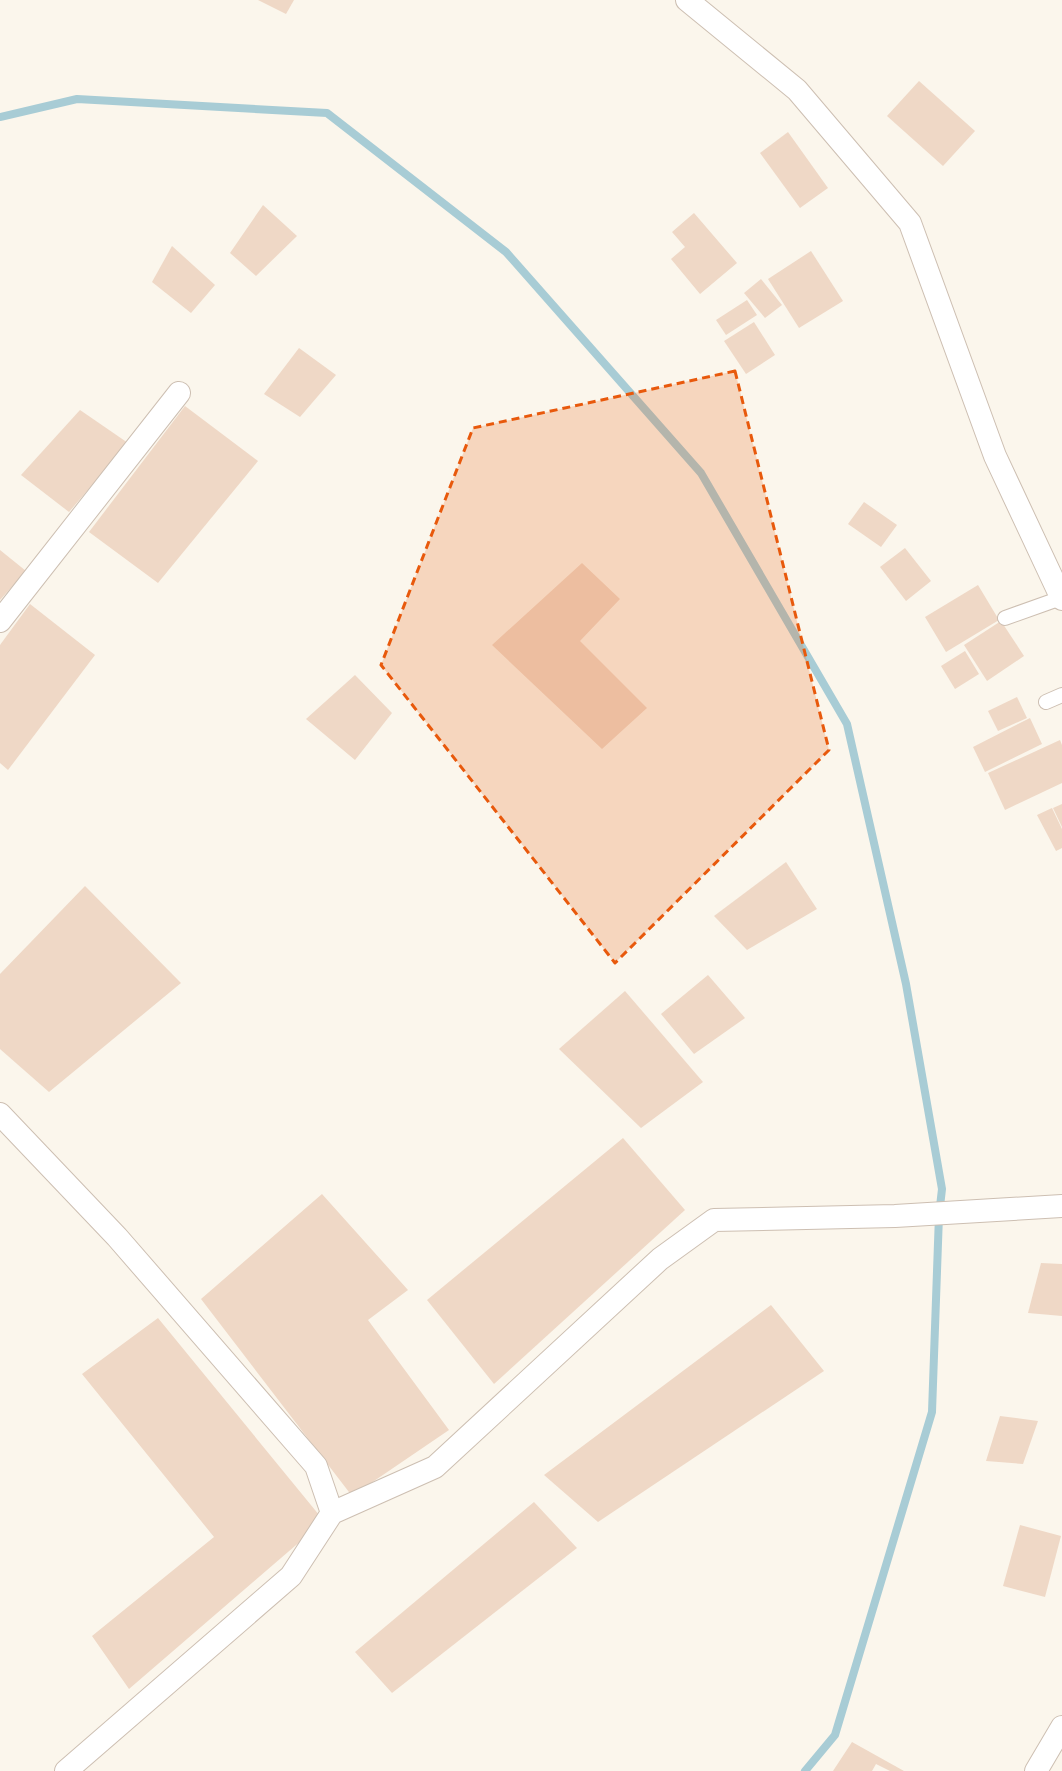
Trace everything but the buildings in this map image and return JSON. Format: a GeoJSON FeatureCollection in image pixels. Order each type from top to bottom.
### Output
{"type":"FeatureCollection","features":[{"type":"Feature","properties":{"kind":"street"},"geometry":{"type":"LineString","coordinates":[[687,0],[797,90],[910,224],[996,456],[1062,598]]}},
{"type":"Feature","properties":{"kind":"street"},"geometry":{"type":"LineString","coordinates":[[0,621],[179,393]]}},
{"type":"Feature","properties":{"kind":"street"},"geometry":{"type":"LineString","coordinates":[[0,1114],[117,1237],[316,1466],[332,1513]]}},
{"type":"Feature","properties":{"kind":"street"},"geometry":{"type":"LineString","coordinates":[[66,1771],[291,1576],[332,1513],[435,1467],[660,1259],[714,1220],[895,1216],[1062,1206]]}},
{"type":"Feature","properties":{"kind":"street"},"geometry":{"type":"LineString","coordinates":[[1036,1771],[1062,1727]]}},
{"type":"Feature","properties":{"kind":"lane"},"geometry":{"type":"LineString","coordinates":[[1005,618],[1062,598]]}},
{"type":"Feature","properties":{"kind":"lane"},"geometry":{"type":"LineString","coordinates":[[1046,702],[1062,695]]}},
{"type":"Feature","properties":{"kind":"highlighted area"},"geometry":{"type":"Polygon","coordinates":[[[735,371],[829,750],[615,963],[381,665],[473,428],[735,371]]]}},
{"type":"Feature","properties":{"kind":"waterway"},"geometry":{"type":"LineString","coordinates":[[0,117],[77,99],[327,113],[506,252],[701,473],[847,724],[906,984],[942,1189],[939,1215],[932,1412],[835,1735],[805,1771]]}}]}
